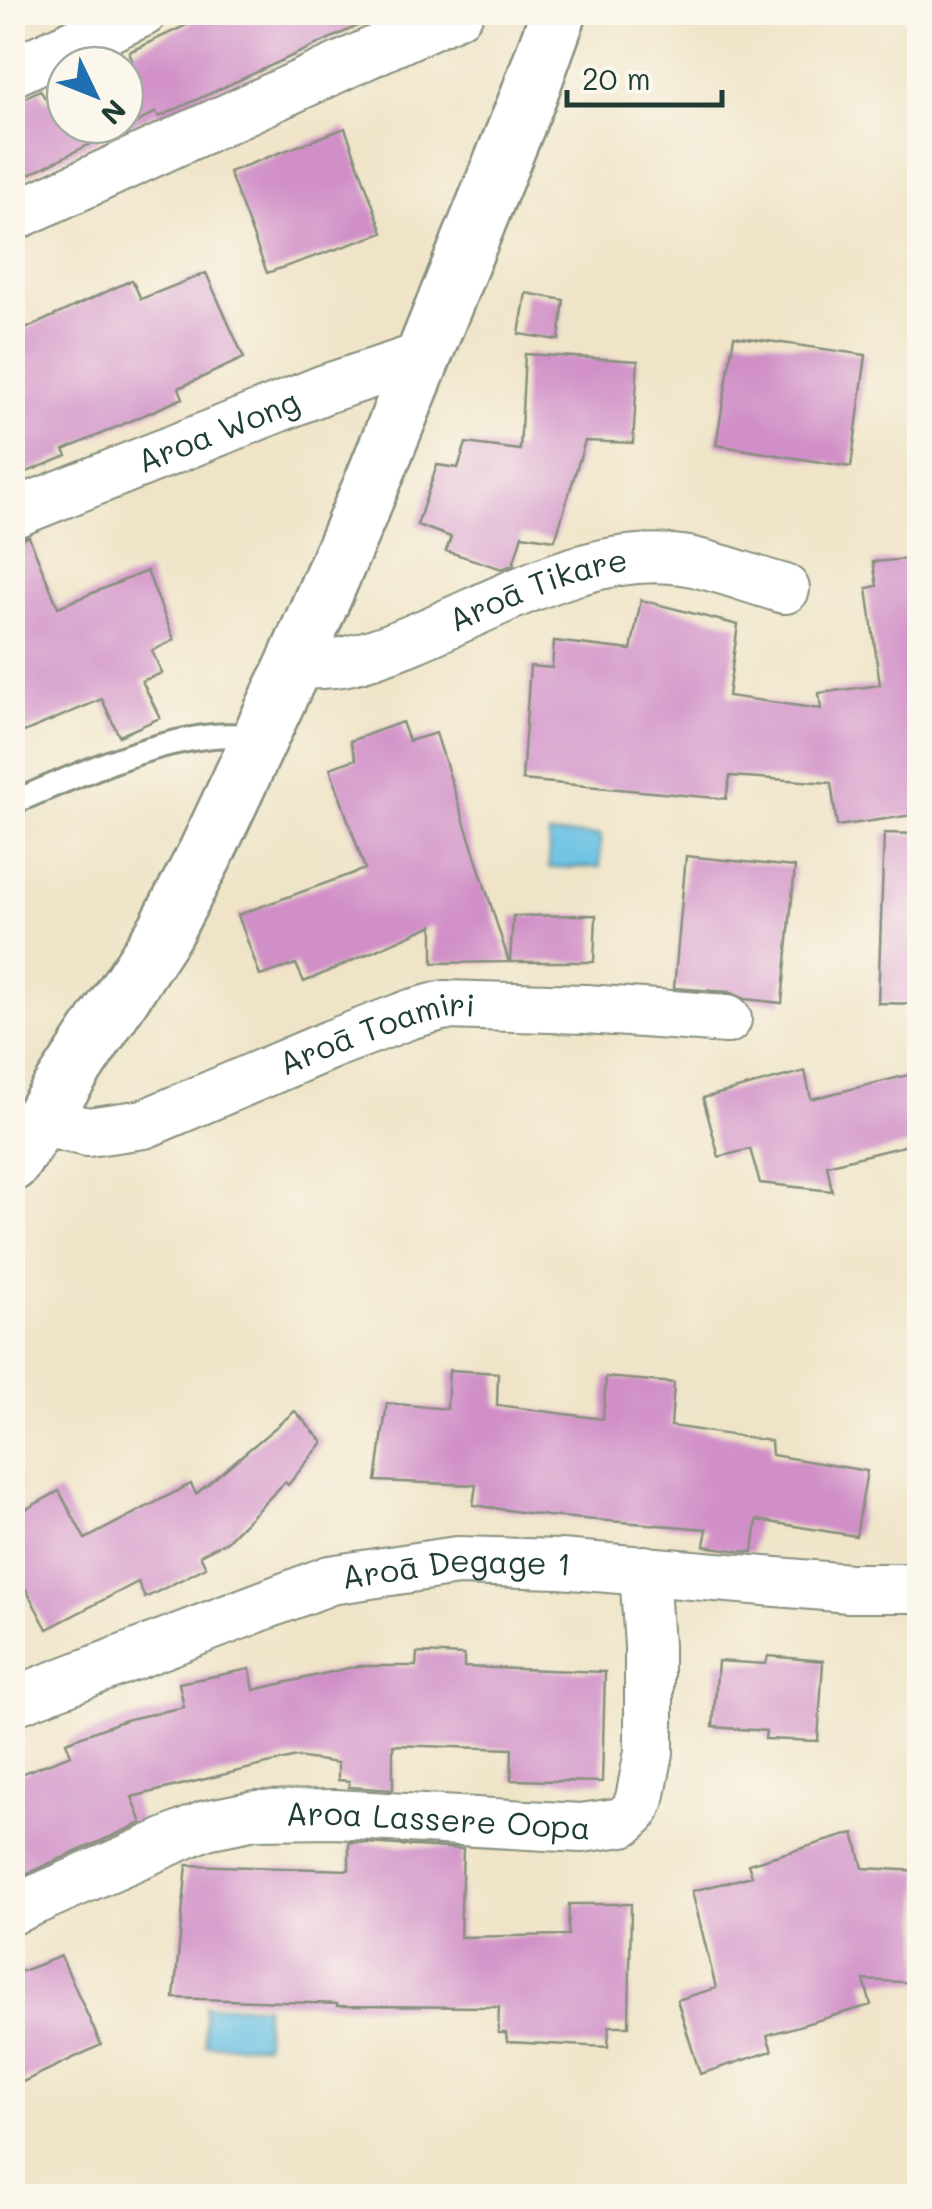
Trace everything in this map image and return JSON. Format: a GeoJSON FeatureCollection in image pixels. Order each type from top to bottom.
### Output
{"type":"FeatureCollection","features":[{"type":"Feature","properties":{"kind":"street"},"geometry":{"type":"LineString","coordinates":[[12,72],[143,12]]}},
{"type":"Feature","properties":{"kind":"street"},"geometry":{"type":"LineString","coordinates":[[12,217],[459,12]]}},
{"type":"Feature","properties":{"kind":"street"},"geometry":{"type":"LineString","coordinates":[[27,1142],[164,932],[206,853],[294,664],[424,356],[559,12]]}},
{"type":"Feature","properties":{"kind":"street","name":"Aroa Wong"},"geometry":{"type":"LineString","coordinates":[[12,514],[325,389],[424,356]]}},
{"type":"Feature","properties":{"kind":"street","name":"Aroā Tikare"},"geometry":{"type":"LineString","coordinates":[[294,664],[344,662],[374,653],[474,609],[601,566],[682,560],[785,589]]}},
{"type":"Feature","properties":{"kind":"street","name":"Aroā Toamiri"},"geometry":{"type":"LineString","coordinates":[[27,1142],[144,1124],[332,1044],[445,1004],[727,1019]]}},
{"type":"Feature","properties":{"kind":"street","name":"Aroā Degage 1"},"geometry":{"type":"LineString","coordinates":[[12,1702],[330,1580],[457,1561],[644,1570],[849,1588],[920,1588]]}},
{"type":"Feature","properties":{"kind":"street","name":"Aroa Lassere Oopa"},"geometry":{"type":"LineString","coordinates":[[12,1910],[206,1825],[255,1815],[335,1814],[582,1828],[623,1822],[640,1800],[648,1752],[644,1570]]}},
{"type":"Feature","properties":{"kind":"lane"},"geometry":{"type":"LineString","coordinates":[[12,803],[98,767],[176,743],[214,736],[260,736]]}},
{"type":"Feature","properties":{"kind":"water"},"geometry":{"type":"Polygon","coordinates":[[[549,835],[600,835],[600,867],[549,868],[549,835]]]}},
{"type":"Feature","properties":{"kind":"water"},"geometry":{"type":"Polygon","coordinates":[[[205,2006],[265,2006],[265,2045],[205,2045],[205,2006]]]}},
{"type":"Feature","properties":{"kind":"building"},"geometry":{"type":"Polygon","coordinates":[[[214,12],[388,12],[159,117],[156,112],[145,118],[144,45],[214,12]]]}},
{"type":"Feature","properties":{"kind":"building"},"geometry":{"type":"Polygon","coordinates":[[[40,90],[45,98],[45,145],[88,145],[12,183],[12,104],[40,90]]]}},
{"type":"Feature","properties":{"kind":"building"},"geometry":{"type":"Polygon","coordinates":[[[345,128],[383,233],[267,273],[229,172],[345,128]]]}},
{"type":"Feature","properties":{"kind":"building"},"geometry":{"type":"Polygon","coordinates":[[[206,273],[244,358],[179,388],[183,398],[64,450],[67,456],[12,478],[12,335],[132,280],[141,299],[206,273]]]}},
{"type":"Feature","properties":{"kind":"building"},"geometry":{"type":"Polygon","coordinates":[[[526,293],[564,300],[559,340],[519,334],[526,293]]]}},
{"type":"Feature","properties":{"kind":"building"},"geometry":{"type":"Polygon","coordinates":[[[734,336],[866,355],[851,467],[716,445],[734,336]]]}},
{"type":"Feature","properties":{"kind":"building"},"geometry":{"type":"Polygon","coordinates":[[[525,354],[638,361],[633,443],[585,441],[555,540],[522,535],[513,565],[502,569],[446,551],[451,537],[417,525],[437,465],[458,468],[466,443],[520,450],[525,354]]]}},
{"type":"Feature","properties":{"kind":"building"},"geometry":{"type":"Polygon","coordinates":[[[29,537],[58,607],[147,571],[174,640],[152,651],[162,673],[142,681],[160,718],[119,736],[102,699],[12,737],[12,541],[29,537]]]}},
{"type":"Feature","properties":{"kind":"building"},"geometry":{"type":"Polygon","coordinates":[[[920,558],[920,814],[837,826],[831,783],[730,776],[726,799],[522,780],[530,666],[552,668],[554,641],[631,650],[641,600],[738,625],[728,696],[821,709],[819,693],[880,685],[867,588],[877,586],[873,562],[920,558]]]}},
{"type":"Feature","properties":{"kind":"building"},"geometry":{"type":"Polygon","coordinates":[[[402,722],[409,741],[436,733],[509,962],[433,963],[433,925],[304,982],[296,964],[260,976],[238,915],[365,869],[330,768],[356,759],[350,741],[402,722]]]}},
{"type":"Feature","properties":{"kind":"building"},"geometry":{"type":"Polygon","coordinates":[[[884,833],[920,834],[920,1004],[878,1003],[884,833]]]}},
{"type":"Feature","properties":{"kind":"building"},"geometry":{"type":"Polygon","coordinates":[[[686,856],[795,867],[782,1003],[745,999],[729,992],[674,988],[686,856]]]}},
{"type":"Feature","properties":{"kind":"building"},"geometry":{"type":"Polygon","coordinates":[[[596,915],[594,962],[510,962],[513,916],[596,915]]]}},
{"type":"Feature","properties":{"kind":"building"},"geometry":{"type":"Polygon","coordinates":[[[805,1071],[811,1099],[920,1072],[920,1142],[827,1165],[832,1191],[760,1183],[750,1149],[719,1157],[703,1098],[805,1071]]]}},
{"type":"Feature","properties":{"kind":"building"},"geometry":{"type":"Polygon","coordinates":[[[449,1370],[498,1373],[497,1405],[603,1419],[606,1377],[674,1383],[671,1426],[771,1441],[772,1455],[867,1471],[856,1536],[757,1520],[753,1552],[739,1551],[704,1546],[707,1529],[547,1516],[473,1505],[476,1485],[376,1481],[387,1403],[447,1409],[449,1370]]]}},
{"type":"Feature","properties":{"kind":"building"},"geometry":{"type":"Polygon","coordinates":[[[295,1411],[323,1442],[288,1485],[285,1482],[227,1541],[200,1555],[206,1567],[145,1598],[138,1582],[47,1629],[12,1563],[12,1517],[59,1491],[85,1539],[191,1484],[196,1494],[295,1411]]]}},
{"type":"Feature","properties":{"kind":"building"},"geometry":{"type":"Polygon","coordinates":[[[417,1653],[464,1655],[464,1667],[605,1672],[602,1782],[511,1780],[512,1749],[393,1745],[393,1790],[349,1787],[349,1781],[338,1780],[338,1763],[296,1757],[132,1797],[142,1823],[12,1880],[12,1777],[71,1755],[66,1742],[125,1720],[184,1707],[179,1683],[250,1669],[254,1690],[357,1666],[416,1666],[417,1653]]]}},
{"type":"Feature","properties":{"kind":"building"},"geometry":{"type":"Polygon","coordinates":[[[768,1656],[823,1661],[818,1741],[765,1739],[766,1731],[713,1727],[718,1661],[766,1664],[768,1656]]]}},
{"type":"Feature","properties":{"kind":"building"},"geometry":{"type":"Polygon","coordinates":[[[854,1833],[863,1868],[920,1871],[920,1983],[864,1980],[871,2005],[767,2035],[772,2051],[700,2074],[677,2000],[716,1988],[692,1891],[752,1876],[748,1864],[854,1833]]]}},
{"type":"Feature","properties":{"kind":"building"},"geometry":{"type":"Polygon","coordinates":[[[349,1842],[463,1849],[460,1937],[568,1935],[569,1904],[631,1904],[629,2026],[609,2026],[608,2047],[507,2042],[506,2033],[498,2033],[499,2007],[337,2006],[174,1998],[187,1865],[349,1870],[349,1842]]]}},
{"type":"Feature","properties":{"kind":"building"},"geometry":{"type":"Polygon","coordinates":[[[61,1956],[101,2045],[12,2087],[12,1975],[61,1956]]]}}]}
